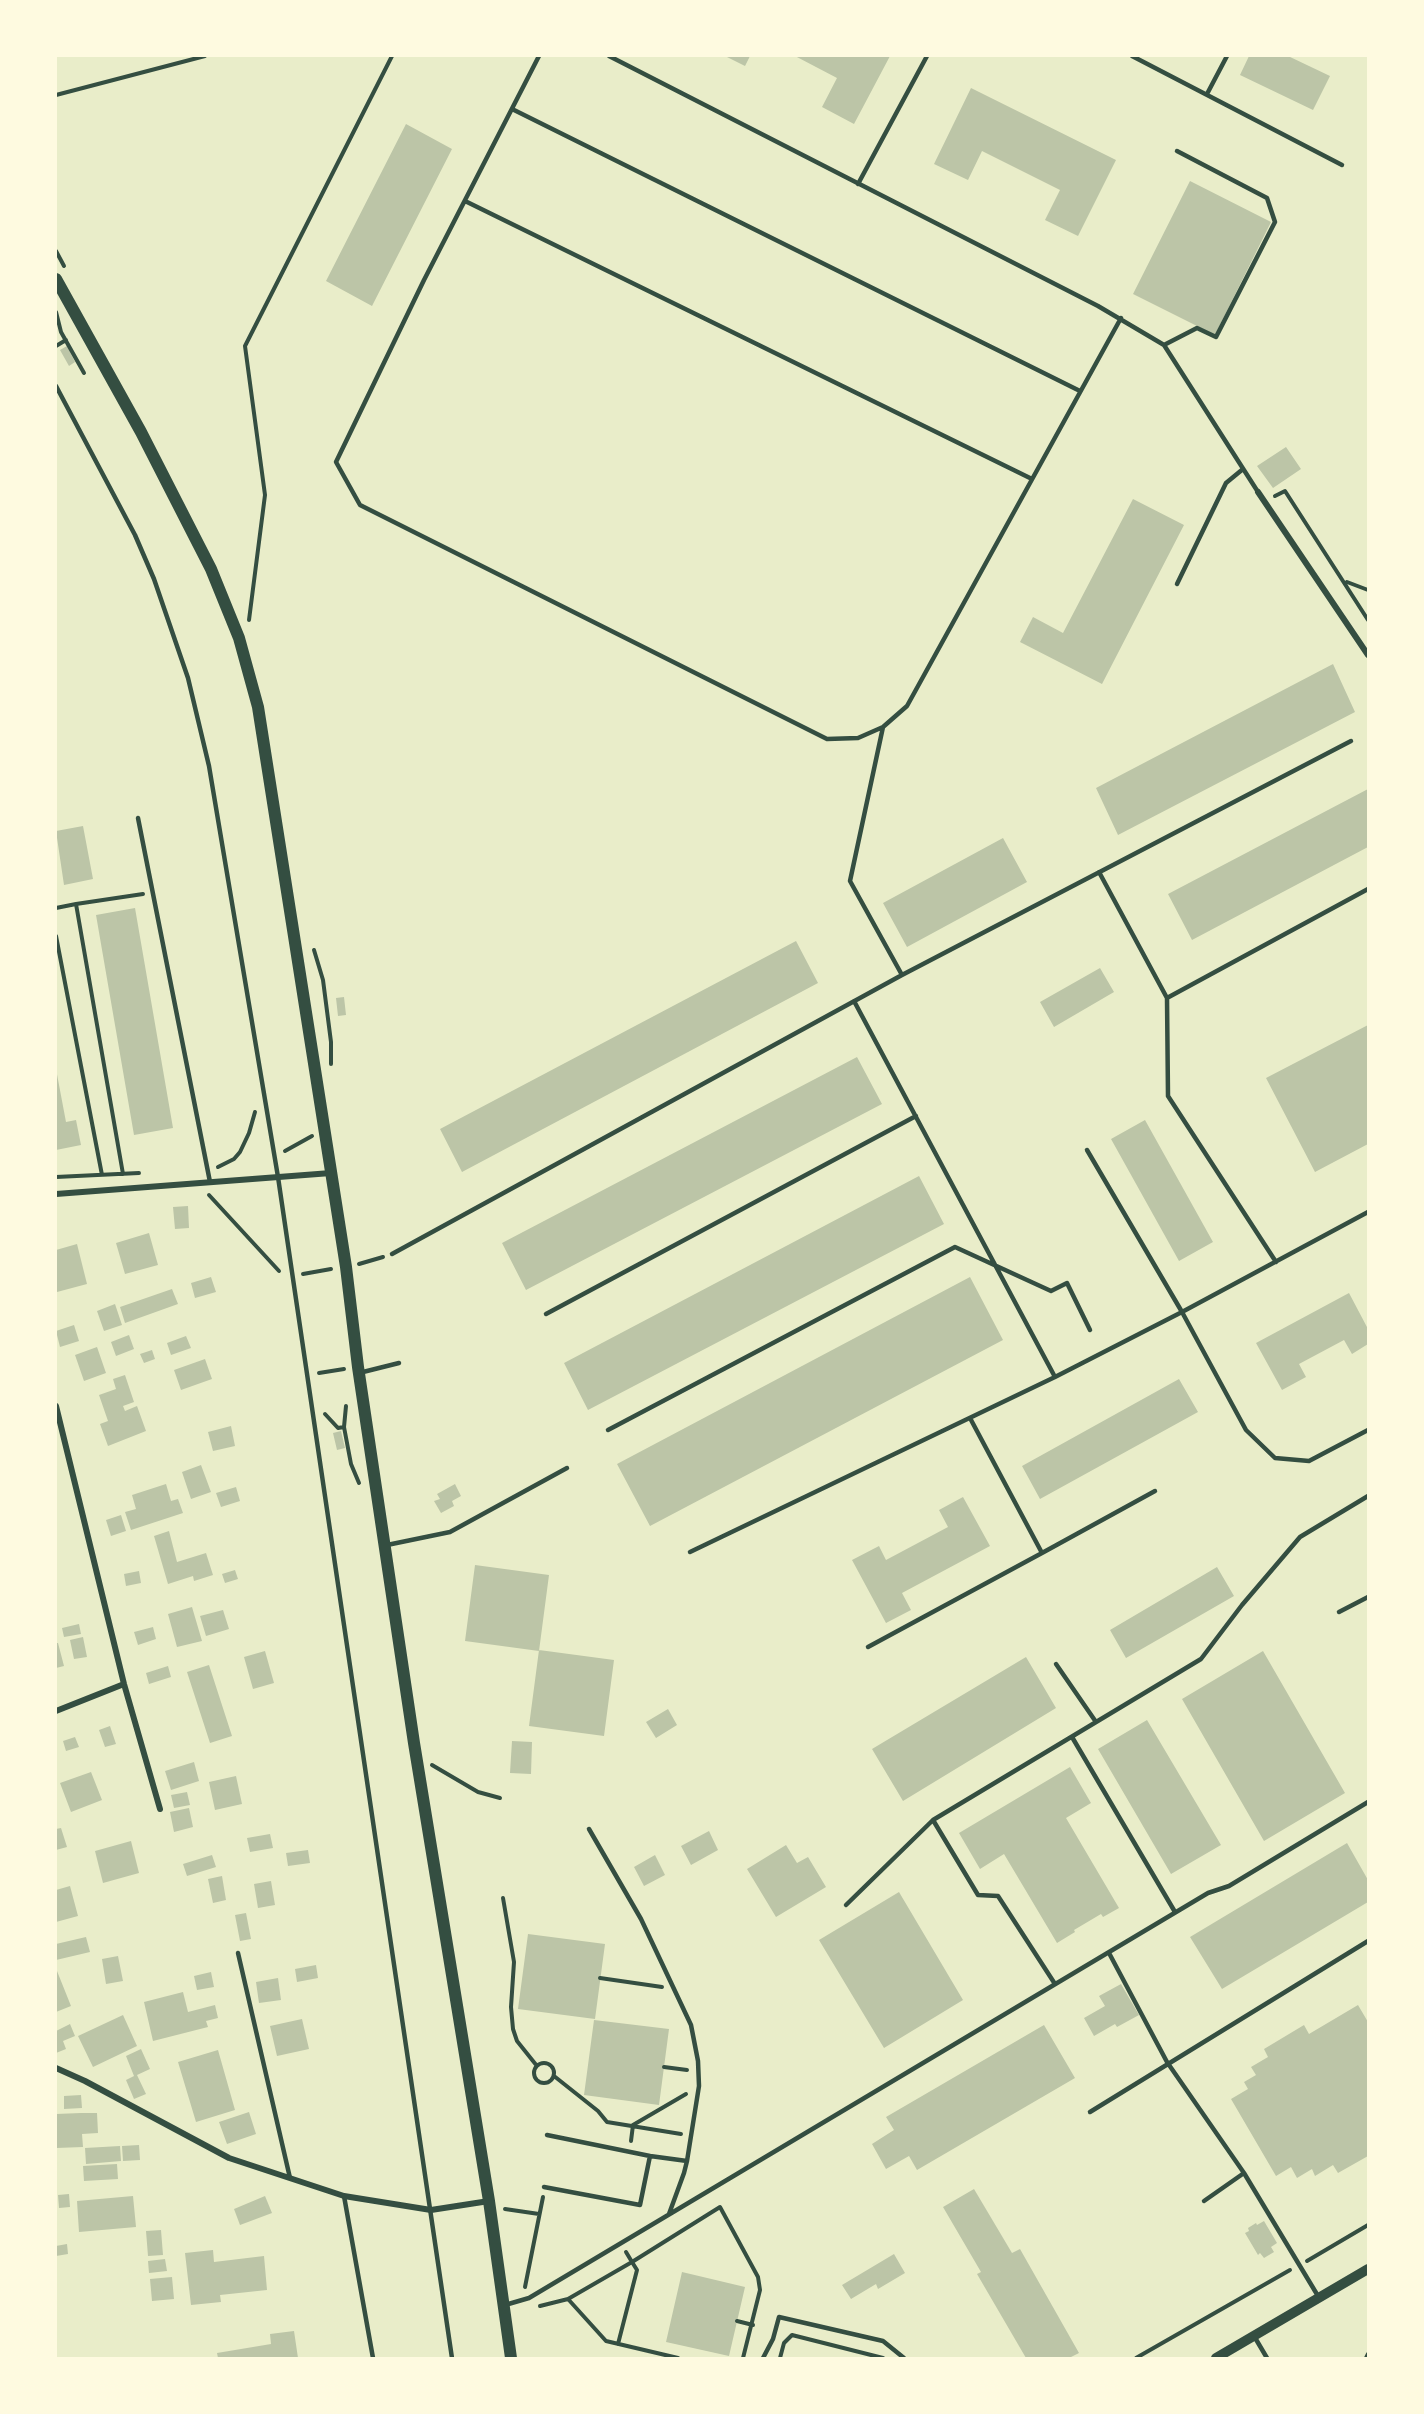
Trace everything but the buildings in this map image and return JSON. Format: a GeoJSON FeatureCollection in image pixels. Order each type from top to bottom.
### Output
{"type":"FeatureCollection","features":[{"type":"Feature","properties":{"kind":"main road"},"geometry":{"type":"LineString","coordinates":[[56,279],[141,432],[199,543],[226,603],[246,661],[265,740],[442,1922],[492,2204],[511,2358]]}},
{"type":"Feature","properties":{"kind":"street"},"geometry":{"type":"LineString","coordinates":[[1258,492],[1368,655]]}},
{"type":"Feature","properties":{"kind":"street"},"geometry":{"type":"LineString","coordinates":[[56,1194],[331,1173]]}},
{"type":"Feature","properties":{"kind":"street"},"geometry":{"type":"LineString","coordinates":[[56,1406],[124,1684],[160,1809]]}},
{"type":"Feature","properties":{"kind":"street"},"geometry":{"type":"LineString","coordinates":[[56,1711],[124,1684]]}},
{"type":"Feature","properties":{"kind":"street"},"geometry":{"type":"LineString","coordinates":[[56,2068],[85,2081],[229,2158],[344,2196],[431,2210],[492,2204]]}},
{"type":"Feature","properties":{"kind":"street"},"geometry":{"type":"LineString","coordinates":[[1216,2358],[1368,2269]]}},
{"type":"Feature","properties":{"kind":"lane"},"geometry":{"type":"LineString","coordinates":[[539,56],[336,462],[360,505],[827,739],[858,738],[883,727],[907,706],[1120,318]]}},
{"type":"Feature","properties":{"kind":"lane"},"geometry":{"type":"LineString","coordinates":[[609,56],[1120,318],[1164,345],[1258,492]]}},
{"type":"Feature","properties":{"kind":"lane"},"geometry":{"type":"LineString","coordinates":[[858,184],[927,56]]}},
{"type":"Feature","properties":{"kind":"lane"},"geometry":{"type":"LineString","coordinates":[[1132,56],[1342,165]]}},
{"type":"Feature","properties":{"kind":"lane"},"geometry":{"type":"LineString","coordinates":[[1207,94],[1227,56]]}},
{"type":"Feature","properties":{"kind":"lane"},"geometry":{"type":"LineString","coordinates":[[512,109],[1080,391]]}},
{"type":"Feature","properties":{"kind":"lane"},"geometry":{"type":"LineString","coordinates":[[1164,345],[1197,328],[1216,337],[1275,222],[1267,198],[1178,151]]}},
{"type":"Feature","properties":{"kind":"lane"},"geometry":{"type":"LineString","coordinates":[[465,201],[1032,480]]}},
{"type":"Feature","properties":{"kind":"lane"},"geometry":{"type":"LineString","coordinates":[[56,386],[146,559],[167,612],[185,668],[209,766],[278,1177],[452,2358]]}},
{"type":"Feature","properties":{"kind":"lane"},"geometry":{"type":"LineString","coordinates":[[1177,584],[1226,483],[1243,469]]}},
{"type":"Feature","properties":{"kind":"lane"},"geometry":{"type":"LineString","coordinates":[[883,727],[850,881],[902,975]]}},
{"type":"Feature","properties":{"kind":"lane"},"geometry":{"type":"LineString","coordinates":[[392,1254],[902,975],[1351,741]]}},
{"type":"Feature","properties":{"kind":"lane"},"geometry":{"type":"LineString","coordinates":[[138,818],[210,1182]]}},
{"type":"Feature","properties":{"kind":"lane"},"geometry":{"type":"LineString","coordinates":[[1099,872],[1167,998],[1168,1096],[1276,1262]]}},
{"type":"Feature","properties":{"kind":"lane"},"geometry":{"type":"LineString","coordinates":[[1167,998],[1368,889]]}},
{"type":"Feature","properties":{"kind":"lane"},"geometry":{"type":"LineString","coordinates":[[854,1001],[1055,1377]]}},
{"type":"Feature","properties":{"kind":"lane"},"geometry":{"type":"LineString","coordinates":[[546,1314],[916,1116]]}},
{"type":"Feature","properties":{"kind":"lane"},"geometry":{"type":"LineString","coordinates":[[1087,1150],[1182,1312],[1246,1430],[1275,1458],[1309,1461],[1368,1430]]}},
{"type":"Feature","properties":{"kind":"lane"},"geometry":{"type":"LineString","coordinates":[[690,1552],[1055,1377],[1368,1212]]}},
{"type":"Feature","properties":{"kind":"lane"},"geometry":{"type":"LineString","coordinates":[[608,1430],[955,1247],[1051,1291],[1067,1283],[1090,1330]]}},
{"type":"Feature","properties":{"kind":"lane"},"geometry":{"type":"LineString","coordinates":[[359,1373],[399,1363]]}},
{"type":"Feature","properties":{"kind":"lane"},"geometry":{"type":"LineString","coordinates":[[970,1418],[1042,1553]]}},
{"type":"Feature","properties":{"kind":"lane"},"geometry":{"type":"LineString","coordinates":[[384,1546],[450,1532],[567,1468]]}},
{"type":"Feature","properties":{"kind":"lane"},"geometry":{"type":"LineString","coordinates":[[868,1647],[1155,1491]]}},
{"type":"Feature","properties":{"kind":"lane"},"geometry":{"type":"LineString","coordinates":[[846,1905],[933,1820],[1202,1659],[1242,1605],[1300,1537],[1368,1496]]}},
{"type":"Feature","properties":{"kind":"lane"},"geometry":{"type":"LineString","coordinates":[[1339,1612],[1368,1597]]}},
{"type":"Feature","properties":{"kind":"lane"},"geometry":{"type":"LineString","coordinates":[[1056,1664],[1096,1722]]}},
{"type":"Feature","properties":{"kind":"lane"},"geometry":{"type":"LineString","coordinates":[[1072,1737],[1175,1912]]}},
{"type":"Feature","properties":{"kind":"lane"},"geometry":{"type":"LineString","coordinates":[[505,2305],[523,2301],[1175,1912],[1208,1893],[1229,1886],[1368,1802]]}},
{"type":"Feature","properties":{"kind":"lane"},"geometry":{"type":"LineString","coordinates":[[933,1820],[978,1895],[998,1896],[1055,1984]]}},
{"type":"Feature","properties":{"kind":"lane"},"geometry":{"type":"LineString","coordinates":[[589,1829],[641,1919],[691,2025],[699,2072],[699,2086],[684,2174],[669,2214]]}},
{"type":"Feature","properties":{"kind":"lane"},"geometry":{"type":"LineString","coordinates":[[1090,2112],[1167,2062],[1368,1941]]}},
{"type":"Feature","properties":{"kind":"lane"},"geometry":{"type":"LineString","coordinates":[[238,1953],[290,2178]]}},
{"type":"Feature","properties":{"kind":"lane"},"geometry":{"type":"LineString","coordinates":[[1109,1953],[1167,2062],[1244,2173],[1320,2298]]}},
{"type":"Feature","properties":{"kind":"lane"},"geometry":{"type":"LineString","coordinates":[[547,2134],[650,2156],[687,2161]]}},
{"type":"Feature","properties":{"kind":"lane"},"geometry":{"type":"LineString","coordinates":[[544,2187],[640,2205],[650,2156]]}},
{"type":"Feature","properties":{"kind":"lane"},"geometry":{"type":"LineString","coordinates":[[1204,2201],[1244,2173]]}},
{"type":"Feature","properties":{"kind":"lane"},"geometry":{"type":"LineString","coordinates":[[344,2196],[373,2358]]}},
{"type":"Feature","properties":{"kind":"lane"},"geometry":{"type":"LineString","coordinates":[[763,2358],[773,2339],[779,2318],[883,2341],[904,2358]]}},
{"type":"Feature","properties":{"kind":"lane"},"geometry":{"type":"LineString","coordinates":[[1254,2336],[1267,2358]]}},
{"type":"Feature","properties":{"kind":"path"},"geometry":{"type":"LineString","coordinates":[[56,95],[205,56]]}},
{"type":"Feature","properties":{"kind":"path"},"geometry":{"type":"LineString","coordinates":[[249,625],[265,495],[245,346],[392,56]]}},
{"type":"Feature","properties":{"kind":"path"},"geometry":{"type":"LineString","coordinates":[[56,312],[66,340],[84,374]]}},
{"type":"Feature","properties":{"kind":"path"},"geometry":{"type":"LineString","coordinates":[[56,346],[66,340]]}},
{"type":"Feature","properties":{"kind":"path"},"geometry":{"type":"LineString","coordinates":[[1264,501],[1285,491],[1346,582],[1368,620]]}},
{"type":"Feature","properties":{"kind":"path"},"geometry":{"type":"LineString","coordinates":[[1346,582],[1368,590]]}},
{"type":"Feature","properties":{"kind":"path"},"geometry":{"type":"LineString","coordinates":[[56,908],[143,893],[145,905]]}},
{"type":"Feature","properties":{"kind":"path"},"geometry":{"type":"LineString","coordinates":[[76,904],[123,1174]]}},
{"type":"Feature","properties":{"kind":"path"},"geometry":{"type":"LineString","coordinates":[[56,936],[102,1175]]}},
{"type":"Feature","properties":{"kind":"path"},"geometry":{"type":"LineString","coordinates":[[323,980],[331,1042]]}},
{"type":"Feature","properties":{"kind":"path"},"geometry":{"type":"LineString","coordinates":[[207,1168],[225,1164],[240,1152],[249,1133],[262,1084]]}},
{"type":"Feature","properties":{"kind":"path"},"geometry":{"type":"LineString","coordinates":[[56,1177],[140,1173]]}},
{"type":"Feature","properties":{"kind":"path"},"geometry":{"type":"LineString","coordinates":[[199,1196],[209,1195],[279,1270]]}},
{"type":"Feature","properties":{"kind":"path"},"geometry":{"type":"LineString","coordinates":[[345,1402],[344,1427],[351,1464]]}},
{"type":"Feature","properties":{"kind":"path"},"geometry":{"type":"LineString","coordinates":[[430,1764],[478,1792],[501,1798]]}},
{"type":"Feature","properties":{"kind":"path"},"geometry":{"type":"LineString","coordinates":[[503,1898],[514,1962],[511,2007],[513,2029],[517,2041],[537,2066]]}},
{"type":"Feature","properties":{"kind":"path"},"geometry":{"type":"LineString","coordinates":[[600,1978],[666,1987],[672,1985]]}},
{"type":"Feature","properties":{"kind":"path"},"geometry":{"type":"LineString","coordinates":[[543,2063],[549,2064],[554,2069],[554,2076],[547,2083],[538,2081],[534,2075],[537,2066],[543,2063]]}},
{"type":"Feature","properties":{"kind":"path"},"geometry":{"type":"LineString","coordinates":[[664,2067],[699,2072]]}},
{"type":"Feature","properties":{"kind":"path"},"geometry":{"type":"LineString","coordinates":[[554,2076],[584,2098],[607,2122],[691,2136]]}},
{"type":"Feature","properties":{"kind":"path"},"geometry":{"type":"LineString","coordinates":[[633,2125],[699,2086]]}},
{"type":"Feature","properties":{"kind":"path"},"geometry":{"type":"LineString","coordinates":[[629,2151],[633,2125]]}},
{"type":"Feature","properties":{"kind":"path"},"geometry":{"type":"LineString","coordinates":[[523,2301],[544,2187]]}},
{"type":"Feature","properties":{"kind":"path"},"geometry":{"type":"LineString","coordinates":[[492,2204],[539,2214]]}},
{"type":"Feature","properties":{"kind":"path"},"geometry":{"type":"LineString","coordinates":[[678,2358],[606,2341],[568,2299],[720,2207],[758,2277],[760,2290],[743,2358]]}},
{"type":"Feature","properties":{"kind":"path"},"geometry":{"type":"LineString","coordinates":[[1136,2358],[1368,2225]]}},
{"type":"Feature","properties":{"kind":"path"},"geometry":{"type":"LineString","coordinates":[[618,2344],[637,2270],[632,2262]]}},
{"type":"Feature","properties":{"kind":"path"},"geometry":{"type":"LineString","coordinates":[[737,2321],[753,2325]]}},
{"type":"Feature","properties":{"kind":"path"},"geometry":{"type":"LineString","coordinates":[[780,2358],[784,2343],[792,2335],[883,2358]]}},
{"type":"Feature","properties":{"kind":"path"},"geometry":{"type":"LineString","coordinates":[[1366,2358],[1368,2354]]}}]}
